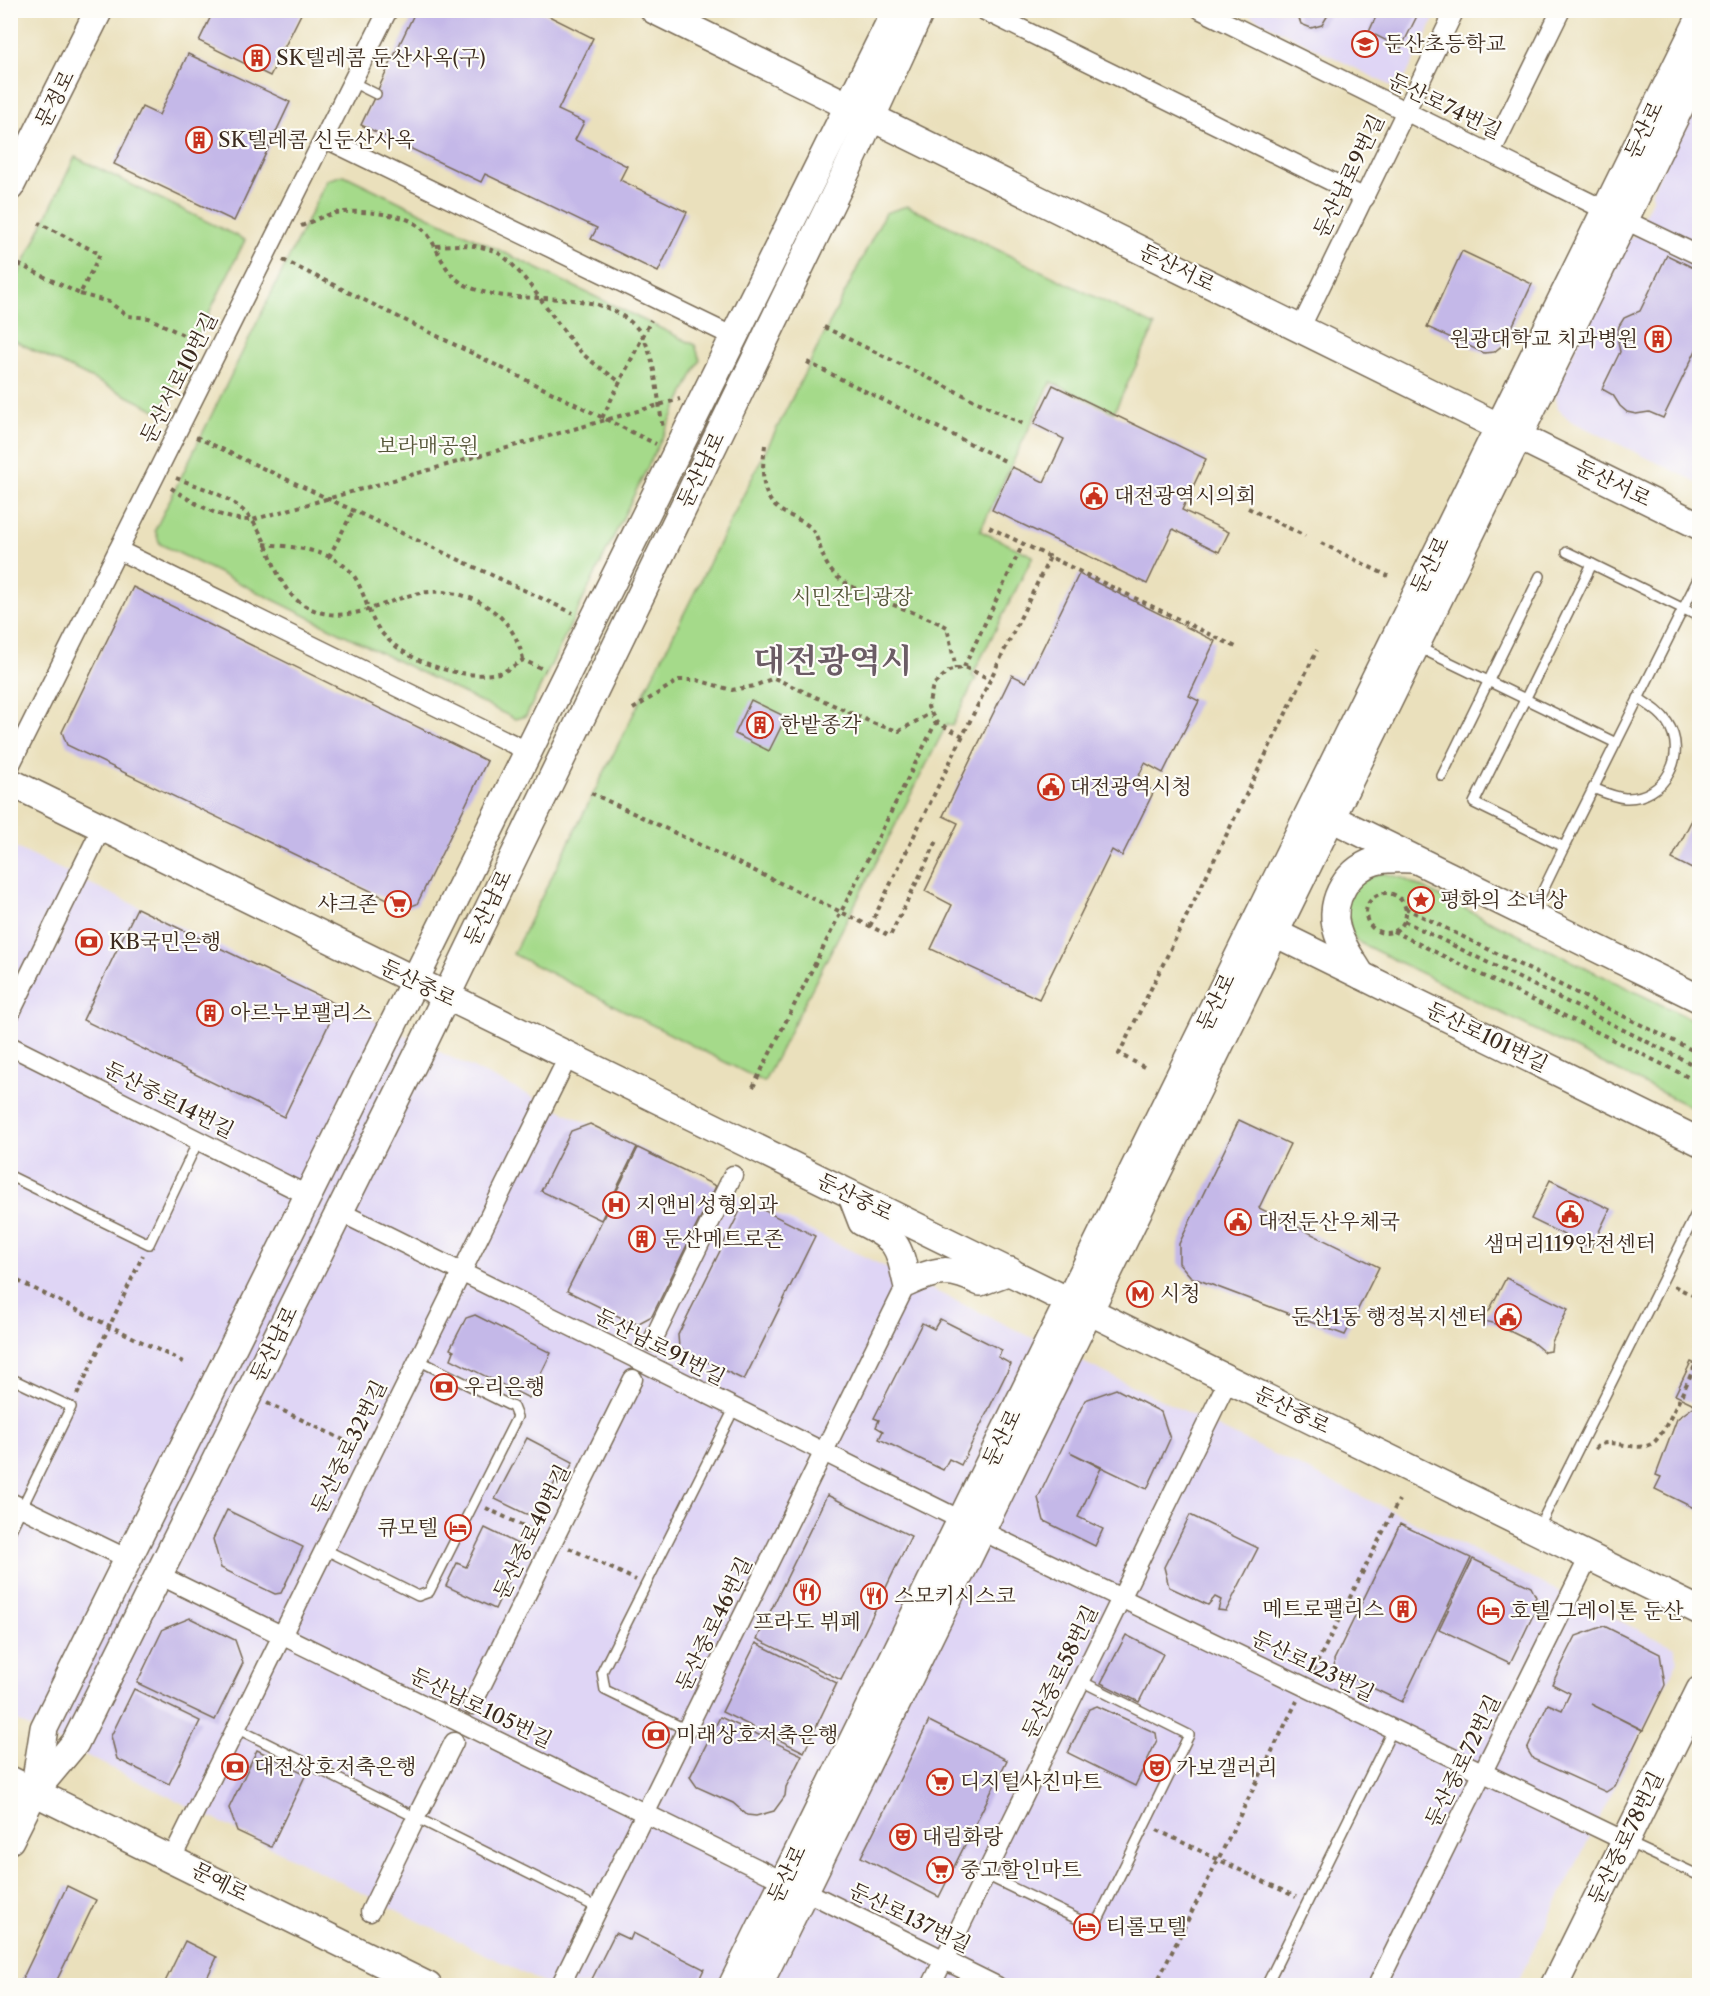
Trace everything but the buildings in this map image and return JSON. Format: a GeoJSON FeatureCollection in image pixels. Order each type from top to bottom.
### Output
{"type":"FeatureCollection","features":[{"type":"Feature","properties":{"kind":"main road","name":"문정로"},"geometry":{"type":"LineString","coordinates":[[13,177],[99,10]]}},
{"type":"Feature","properties":{"kind":"main road","name":"둔산서로"},"geometry":{"type":"LineString","coordinates":[[654,10],[1700,526]]}},
{"type":"Feature","properties":{"kind":"main road","name":"둔산남로"},"geometry":{"type":"LineString","coordinates":[[22,1786],[75,1743],[340,1212],[445,996],[859,112],[896,10]]}},
{"type":"Feature","properties":{"kind":"main road","name":"둔산남로"},"geometry":{"type":"LineString","coordinates":[[10,1840],[22,1786],[44,1728],[734,337],[859,112],[921,10]]}},
{"type":"Feature","properties":{"kind":"main road","name":"둔산로"},"geometry":{"type":"LineString","coordinates":[[732,1986],[794,1886],[972,1526],[1615,215],[1700,18]]}},
{"type":"Feature","properties":{"kind":"main road","name":"둔산로"},"geometry":{"type":"LineString","coordinates":[[1615,215],[1700,66]]}},
{"type":"Feature","properties":{"kind":"main road","name":"둔산로"},"geometry":{"type":"LineString","coordinates":[[1080,1305],[1275,933],[1322,813],[1416,646],[1508,432]]}},
{"type":"Feature","properties":{"kind":"main road","name":"둔산중로"},"geometry":{"type":"LineString","coordinates":[[10,782],[1700,1611]]}},
{"type":"Feature","properties":{"kind":"main road"},"geometry":{"type":"LineString","coordinates":[[1322,813],[1700,999]]}},
{"type":"Feature","properties":{"kind":"main road"},"geometry":{"type":"LineString","coordinates":[[1361,975],[1336,929],[1335,909],[1340,891],[1350,877],[1363,866],[1379,860],[1415,860]]}},
{"type":"Feature","properties":{"kind":"main road","name":"둔산로101번길"},"geometry":{"type":"LineString","coordinates":[[1275,933],[1700,1142]]}},
{"type":"Feature","properties":{"kind":"main road"},"geometry":{"type":"LineString","coordinates":[[852,1196],[862,1222],[890,1236],[902,1261],[908,1283],[928,1273],[959,1271],[980,1282],[1010,1272]]}},
{"type":"Feature","properties":{"kind":"main road","name":"둔산중로78번길"},"geometry":{"type":"LineString","coordinates":[[1554,1986],[1700,1690]]}},
{"type":"Feature","properties":{"kind":"main road","name":"문예로"},"geometry":{"type":"LineString","coordinates":[[22,1786],[428,1986]]}},
{"type":"Feature","properties":{"kind":"main road","name":"둔산로"},"geometry":{"type":"LineString","coordinates":[[758,1986],[794,1886]]}},
{"type":"Feature","properties":{"kind":"street","name":"둔산서로10번길"},"geometry":{"type":"LineString","coordinates":[[10,766],[388,10]]}},
{"type":"Feature","properties":{"kind":"street"},"geometry":{"type":"LineString","coordinates":[[983,10],[1365,198]]}},
{"type":"Feature","properties":{"kind":"street","name":"둔산로74번길"},"geometry":{"type":"LineString","coordinates":[[1201,10],[1700,256]]}},
{"type":"Feature","properties":{"kind":"street","name":"둔산남로9번길"},"geometry":{"type":"LineString","coordinates":[[1300,329],[1455,10]]}},
{"type":"Feature","properties":{"kind":"street"},"geometry":{"type":"LineString","coordinates":[[1491,153],[1562,10]]}},
{"type":"Feature","properties":{"kind":"street"},"geometry":{"type":"LineString","coordinates":[[324,138],[734,337]]}},
{"type":"Feature","properties":{"kind":"street"},"geometry":{"type":"LineString","coordinates":[[118,550],[529,752]]}},
{"type":"Feature","properties":{"kind":"street"},"geometry":{"type":"LineString","coordinates":[[10,1014],[102,827]]}},
{"type":"Feature","properties":{"kind":"street","name":"둔산중로14번길"},"geometry":{"type":"LineString","coordinates":[[10,1046],[307,1195]]}},
{"type":"Feature","properties":{"kind":"street","name":"둔산중로32번길"},"geometry":{"type":"LineString","coordinates":[[172,1858],[568,1057]]}},
{"type":"Feature","properties":{"kind":"street"},"geometry":{"type":"LineString","coordinates":[[652,1342],[734,1175]]}},
{"type":"Feature","properties":{"kind":"street","name":"둔산남로91번길"},"geometry":{"type":"LineString","coordinates":[[340,1212],[972,1526]]}},
{"type":"Feature","properties":{"kind":"street","name":"둔산중로46번길"},"geometry":{"type":"LineString","coordinates":[[560,1986],[908,1283]]}},
{"type":"Feature","properties":{"kind":"street","name":"둔산중로58번길"},"geometry":{"type":"LineString","coordinates":[[931,1986],[1229,1378]]}},
{"type":"Feature","properties":{"kind":"street","name":"둔산중로40번길"},"geometry":{"type":"LineString","coordinates":[[472,1705],[633,1379]]}},
{"type":"Feature","properties":{"kind":"street"},"geometry":{"type":"LineString","coordinates":[[17,1505],[128,1559]]}},
{"type":"Feature","properties":{"kind":"street","name":"둔산로123번길"},"geometry":{"type":"LineString","coordinates":[[972,1526],[1625,1841]]}},
{"type":"Feature","properties":{"kind":"street","name":"둔산중로72번길"},"geometry":{"type":"LineString","coordinates":[[1377,1986],[1589,1557]]}},
{"type":"Feature","properties":{"kind":"street","name":"둔산남로105번길"},"geometry":{"type":"LineString","coordinates":[[159,1575],[794,1886]]}},
{"type":"Feature","properties":{"kind":"street"},"geometry":{"type":"LineString","coordinates":[[370,1911],[454,1742]]}},
{"type":"Feature","properties":{"kind":"street","name":"둔산로137번길"},"geometry":{"type":"LineString","coordinates":[[794,1886],[997,1986]]}},
{"type":"Feature","properties":{"kind":"lane"},"geometry":{"type":"LineString","coordinates":[[352,82],[376,94]]}},
{"type":"Feature","properties":{"kind":"lane"},"geometry":{"type":"LineString","coordinates":[[1568,552],[1700,617]]}},
{"type":"Feature","properties":{"kind":"lane"},"geometry":{"type":"LineString","coordinates":[[1564,848],[1474,803],[1592,564]]}},
{"type":"Feature","properties":{"kind":"lane"},"geometry":{"type":"LineString","coordinates":[[1531,916],[1700,575]]}},
{"type":"Feature","properties":{"kind":"lane"},"geometry":{"type":"LineString","coordinates":[[1442,776],[1539,576]]}},
{"type":"Feature","properties":{"kind":"lane"},"geometry":{"type":"LineString","coordinates":[[1416,646],[1616,743]]}},
{"type":"Feature","properties":{"kind":"lane"},"geometry":{"type":"LineString","coordinates":[[1593,788],[1626,798],[1642,796],[1656,788],[1668,776],[1674,762],[1673,733],[1666,720],[1638,698]]}},
{"type":"Feature","properties":{"kind":"lane"},"geometry":{"type":"LineString","coordinates":[[10,1176],[149,1244],[199,1139]]}},
{"type":"Feature","properties":{"kind":"lane"},"geometry":{"type":"LineString","coordinates":[[1537,1531],[1700,1206]]}},
{"type":"Feature","properties":{"kind":"lane"},"geometry":{"type":"LineString","coordinates":[[324,1549],[418,1596],[429,1592],[517,1417],[513,1407],[418,1360]]}},
{"type":"Feature","properties":{"kind":"lane"},"geometry":{"type":"LineString","coordinates":[[10,1378],[71,1407],[17,1505],[10,1532]]}},
{"type":"Feature","properties":{"kind":"lane"},"geometry":{"type":"LineString","coordinates":[[687,1730],[605,1690],[602,1672],[734,1408]]}},
{"type":"Feature","properties":{"kind":"lane"},"geometry":{"type":"LineString","coordinates":[[986,1875],[1086,1923],[1099,1918],[1190,1735],[1080,1681]]}},
{"type":"Feature","properties":{"kind":"lane"},"geometry":{"type":"LineString","coordinates":[[236,1728],[598,1908]]}},
{"type":"Feature","properties":{"kind":"lane"},"geometry":{"type":"LineString","coordinates":[[1266,1986],[1393,1729]]}},
{"type":"Feature","properties":{"kind":"lane"},"geometry":{"type":"LineString","coordinates":[[1625,1841],[1700,1876]]}},
{"type":"Feature","properties":{"kind":"path"},"geometry":{"type":"LineString","coordinates":[[300,226],[333,213],[389,215],[424,228],[436,246],[443,264],[462,283],[489,293],[599,305],[618,313],[635,325],[642,338],[654,372],[663,432]]}},
{"type":"Feature","properties":{"kind":"path"},"geometry":{"type":"LineString","coordinates":[[39,224],[100,254],[80,294]]}},
{"type":"Feature","properties":{"kind":"path"},"geometry":{"type":"LineString","coordinates":[[436,246],[467,244],[498,252],[524,277],[581,352],[620,382]]}},
{"type":"Feature","properties":{"kind":"path"},"geometry":{"type":"LineString","coordinates":[[498,252],[500,247]]}},
{"type":"Feature","properties":{"kind":"path"},"geometry":{"type":"LineString","coordinates":[[283,260],[662,447]]}},
{"type":"Feature","properties":{"kind":"path"},"geometry":{"type":"LineString","coordinates":[[18,264],[80,294],[109,302],[128,316],[149,318],[193,340]]}},
{"type":"Feature","properties":{"kind":"path"},"geometry":{"type":"LineString","coordinates":[[602,418],[651,320]]}},
{"type":"Feature","properties":{"kind":"path"},"geometry":{"type":"LineString","coordinates":[[824,327],[1024,425]]}},
{"type":"Feature","properties":{"kind":"path"},"geometry":{"type":"LineString","coordinates":[[807,362],[1005,461]]}},
{"type":"Feature","properties":{"kind":"path"},"geometry":{"type":"LineString","coordinates":[[171,488],[201,507],[238,521],[252,520],[686,397]]}},
{"type":"Feature","properties":{"kind":"path"},"geometry":{"type":"LineString","coordinates":[[196,437],[579,616]]}},
{"type":"Feature","properties":{"kind":"path"},"geometry":{"type":"LineString","coordinates":[[765,445],[763,467],[766,494],[775,507],[792,514],[812,529],[824,562],[838,577],[947,627],[956,669]]}},
{"type":"Feature","properties":{"kind":"path"},"geometry":{"type":"LineString","coordinates":[[176,478],[222,496],[252,520],[286,592],[301,603],[322,613],[337,615],[369,610],[420,593],[454,594],[488,606],[513,630],[520,643],[523,660]]}},
{"type":"Feature","properties":{"kind":"path"},"geometry":{"type":"LineString","coordinates":[[1248,508],[1305,536]]}},
{"type":"Feature","properties":{"kind":"path"},"geometry":{"type":"LineString","coordinates":[[329,557],[353,511]]}},
{"type":"Feature","properties":{"kind":"path"},"geometry":{"type":"LineString","coordinates":[[989,527],[1238,648]]}},
{"type":"Feature","properties":{"kind":"path"},"geometry":{"type":"LineString","coordinates":[[1321,543],[1388,576]]}},
{"type":"Feature","properties":{"kind":"path"},"geometry":{"type":"LineString","coordinates":[[264,544],[299,547],[329,557],[351,572],[375,624],[388,640],[433,665],[459,672],[482,674],[501,672],[523,660]]}},
{"type":"Feature","properties":{"kind":"path"},"geometry":{"type":"LineString","coordinates":[[964,667],[1023,544]]}},
{"type":"Feature","properties":{"kind":"path"},"geometry":{"type":"LineString","coordinates":[[870,926],[1050,556]]}},
{"type":"Feature","properties":{"kind":"path"},"geometry":{"type":"LineString","coordinates":[[1144,1066],[1119,1054],[1317,650]]}},
{"type":"Feature","properties":{"kind":"path"},"geometry":{"type":"LineString","coordinates":[[523,660],[551,673]]}},
{"type":"Feature","properties":{"kind":"path"},"geometry":{"type":"LineString","coordinates":[[963,736],[936,722],[928,707],[933,685],[949,671],[964,667],[990,679]]}},
{"type":"Feature","properties":{"kind":"path"},"geometry":{"type":"LineString","coordinates":[[633,709],[679,680],[697,680],[732,690],[754,686],[774,678],[874,724],[899,731],[931,713]]}},
{"type":"Feature","properties":{"kind":"path"},"geometry":{"type":"LineString","coordinates":[[753,1087],[936,722]]}},
{"type":"Feature","properties":{"kind":"path"},"geometry":{"type":"LineString","coordinates":[[591,793],[890,936],[937,841]]}},
{"type":"Feature","properties":{"kind":"path"},"geometry":{"type":"LineString","coordinates":[[1700,1054],[1405,908],[1399,898],[1388,893],[1376,895],[1368,904],[1366,917],[1369,923],[1380,931],[1393,931],[1700,1083]]}},
{"type":"Feature","properties":{"kind":"path"},"geometry":{"type":"LineString","coordinates":[[1393,931],[1404,921],[1405,908]]}},
{"type":"Feature","properties":{"kind":"path"},"geometry":{"type":"LineString","coordinates":[[1404,921],[1700,1068]]}},
{"type":"Feature","properties":{"kind":"path"},"geometry":{"type":"LineString","coordinates":[[71,1407],[149,1244]]}},
{"type":"Feature","properties":{"kind":"path"},"geometry":{"type":"LineString","coordinates":[[10,1277],[185,1363]]}},
{"type":"Feature","properties":{"kind":"path"},"geometry":{"type":"LineString","coordinates":[[1597,1437],[1606,1442],[1637,1447],[1646,1446],[1659,1437],[1700,1355]]}},
{"type":"Feature","properties":{"kind":"path"},"geometry":{"type":"LineString","coordinates":[[265,1402],[356,1446]]}},
{"type":"Feature","properties":{"kind":"path"},"geometry":{"type":"LineString","coordinates":[[1591,1458],[1597,1446],[1606,1442]]}},
{"type":"Feature","properties":{"kind":"path"},"geometry":{"type":"LineString","coordinates":[[1155,1986],[1399,1500]]}},
{"type":"Feature","properties":{"kind":"path"},"geometry":{"type":"LineString","coordinates":[[1146,1824],[1307,1902]]}},
{"type":"Feature","properties":{"kind":"shaded area","name":"둔산초등학교"},"geometry":{"type":"Polygon","coordinates":[[[1241,11],[1438,11],[1405,78],[1393,87],[1241,11]]]}},
{"type":"Feature","properties":{"kind":"shaded area"},"geometry":{"type":"Polygon","coordinates":[[[1699,90],[1699,483],[1571,421],[1558,409],[1555,390],[1628,239],[1634,236],[1652,200],[1652,191],[1699,90]]]}},
{"type":"Feature","properties":{"kind":"shaded area"},"geometry":{"type":"Polygon","coordinates":[[[10,845],[1674,1647],[1678,1660],[1516,1985],[547,1985],[11,1718],[10,845]]]}},
{"type":"Feature","properties":{"kind":"green space"},"geometry":{"type":"Polygon","coordinates":[[[75,157],[245,240],[160,412],[11,339],[11,290],[75,157]]]}},
{"type":"Feature","properties":{"kind":"green space","name":"보라매공원"},"geometry":{"type":"Polygon","coordinates":[[[344,175],[695,345],[700,360],[526,716],[515,719],[160,544],[155,530],[327,180],[344,175]]]}},
{"type":"Feature","properties":{"kind":"green space","name":"시민잔디광장"},"geometry":{"type":"Polygon","coordinates":[[[907,206],[1155,326],[1114,412],[1051,382],[980,531],[1033,556],[972,676],[976,678],[952,726],[947,724],[764,1082],[513,954],[885,213],[907,206]]]}},
{"type":"Feature","properties":{"kind":"green space"},"geometry":{"type":"Polygon","coordinates":[[[1382,873],[1402,878],[1699,1023],[1699,1111],[1358,942],[1351,934],[1346,902],[1359,881],[1382,873]]]}},
{"type":"Feature","properties":{"kind":"place","name":"둔산초등학교"},"geometry":{"type":"Point","coordinates":[1365,44]}},
{"type":"Feature","properties":{"kind":"place","name":"SK텔레콤 둔산사옥(구)"},"geometry":{"type":"Point","coordinates":[257,58]}},
{"type":"Feature","properties":{"kind":"place","name":"SK텔레콤 신둔산사옥"},"geometry":{"type":"Point","coordinates":[199,140]}},
{"type":"Feature","properties":{"kind":"place","name":"원광대학교 치과병원"},"geometry":{"type":"Point","coordinates":[1658,339]}},
{"type":"Feature","properties":{"kind":"place","name":"대전광역시의회"},"geometry":{"type":"Point","coordinates":[1094,496]}},
{"type":"Feature","properties":{"kind":"place","name":"한밭종각"},"geometry":{"type":"Point","coordinates":[760,725]}},
{"type":"Feature","properties":{"kind":"place","name":"대전광역시청"},"geometry":{"type":"Point","coordinates":[1051,787]}},
{"type":"Feature","properties":{"kind":"place","name":"평화의 소녀상"},"geometry":{"type":"Point","coordinates":[1421,900]}},
{"type":"Feature","properties":{"kind":"place","name":"샤크존"},"geometry":{"type":"Point","coordinates":[398,904]}},
{"type":"Feature","properties":{"kind":"place","name":"KB국민은행"},"geometry":{"type":"Point","coordinates":[89,942]}},
{"type":"Feature","properties":{"kind":"place","name":"아르누보팰리스"},"geometry":{"type":"Point","coordinates":[210,1013]}},
{"type":"Feature","properties":{"kind":"place","name":"지앤비성형외과"},"geometry":{"type":"Point","coordinates":[616,1205]}},
{"type":"Feature","properties":{"kind":"place","name":"샘머리119안전센터"},"geometry":{"type":"Point","coordinates":[1570,1214]}},
{"type":"Feature","properties":{"kind":"place","name":"대전둔산우체국"},"geometry":{"type":"Point","coordinates":[1238,1222]}},
{"type":"Feature","properties":{"kind":"place","name":"둔산메트로존"},"geometry":{"type":"Point","coordinates":[642,1239]}},
{"type":"Feature","properties":{"kind":"place","name":"시청"},"geometry":{"type":"Point","coordinates":[1140,1294]}},
{"type":"Feature","properties":{"kind":"place","name":"둔산1동 행정복지센터"},"geometry":{"type":"Point","coordinates":[1508,1317]}},
{"type":"Feature","properties":{"kind":"place","name":"우리은행"},"geometry":{"type":"Point","coordinates":[444,1387]}},
{"type":"Feature","properties":{"kind":"place","name":"큐모텔"},"geometry":{"type":"Point","coordinates":[458,1528]}},
{"type":"Feature","properties":{"kind":"place","name":"프라도 뷔페"},"geometry":{"type":"Point","coordinates":[807,1592]}},
{"type":"Feature","properties":{"kind":"place","name":"스모키시스코"},"geometry":{"type":"Point","coordinates":[874,1596]}},
{"type":"Feature","properties":{"kind":"place","name":"메트로팰리스"},"geometry":{"type":"Point","coordinates":[1403,1609]}},
{"type":"Feature","properties":{"kind":"place","name":"호텔 그레이톤 둔산"},"geometry":{"type":"Point","coordinates":[1491,1611]}},
{"type":"Feature","properties":{"kind":"place","name":"미래상호저축은행"},"geometry":{"type":"Point","coordinates":[656,1735]}},
{"type":"Feature","properties":{"kind":"place","name":"대전상호저축은행"},"geometry":{"type":"Point","coordinates":[235,1767]}},
{"type":"Feature","properties":{"kind":"place","name":"가보갤러리"},"geometry":{"type":"Point","coordinates":[1157,1768]}},
{"type":"Feature","properties":{"kind":"place","name":"디지털사진마트"},"geometry":{"type":"Point","coordinates":[940,1782]}},
{"type":"Feature","properties":{"kind":"place","name":"대림화랑"},"geometry":{"type":"Point","coordinates":[903,1837]}},
{"type":"Feature","properties":{"kind":"place","name":"중고할인마트"},"geometry":{"type":"Point","coordinates":[940,1870]}},
{"type":"Feature","properties":{"kind":"place","name":"티롤모텔"},"geometry":{"type":"Point","coordinates":[1087,1927]}},
{"type":"Feature","properties":{"kind":"district","name":"대전광역시"},"geometry":{"type":"Point","coordinates":[833,660]}}]}
